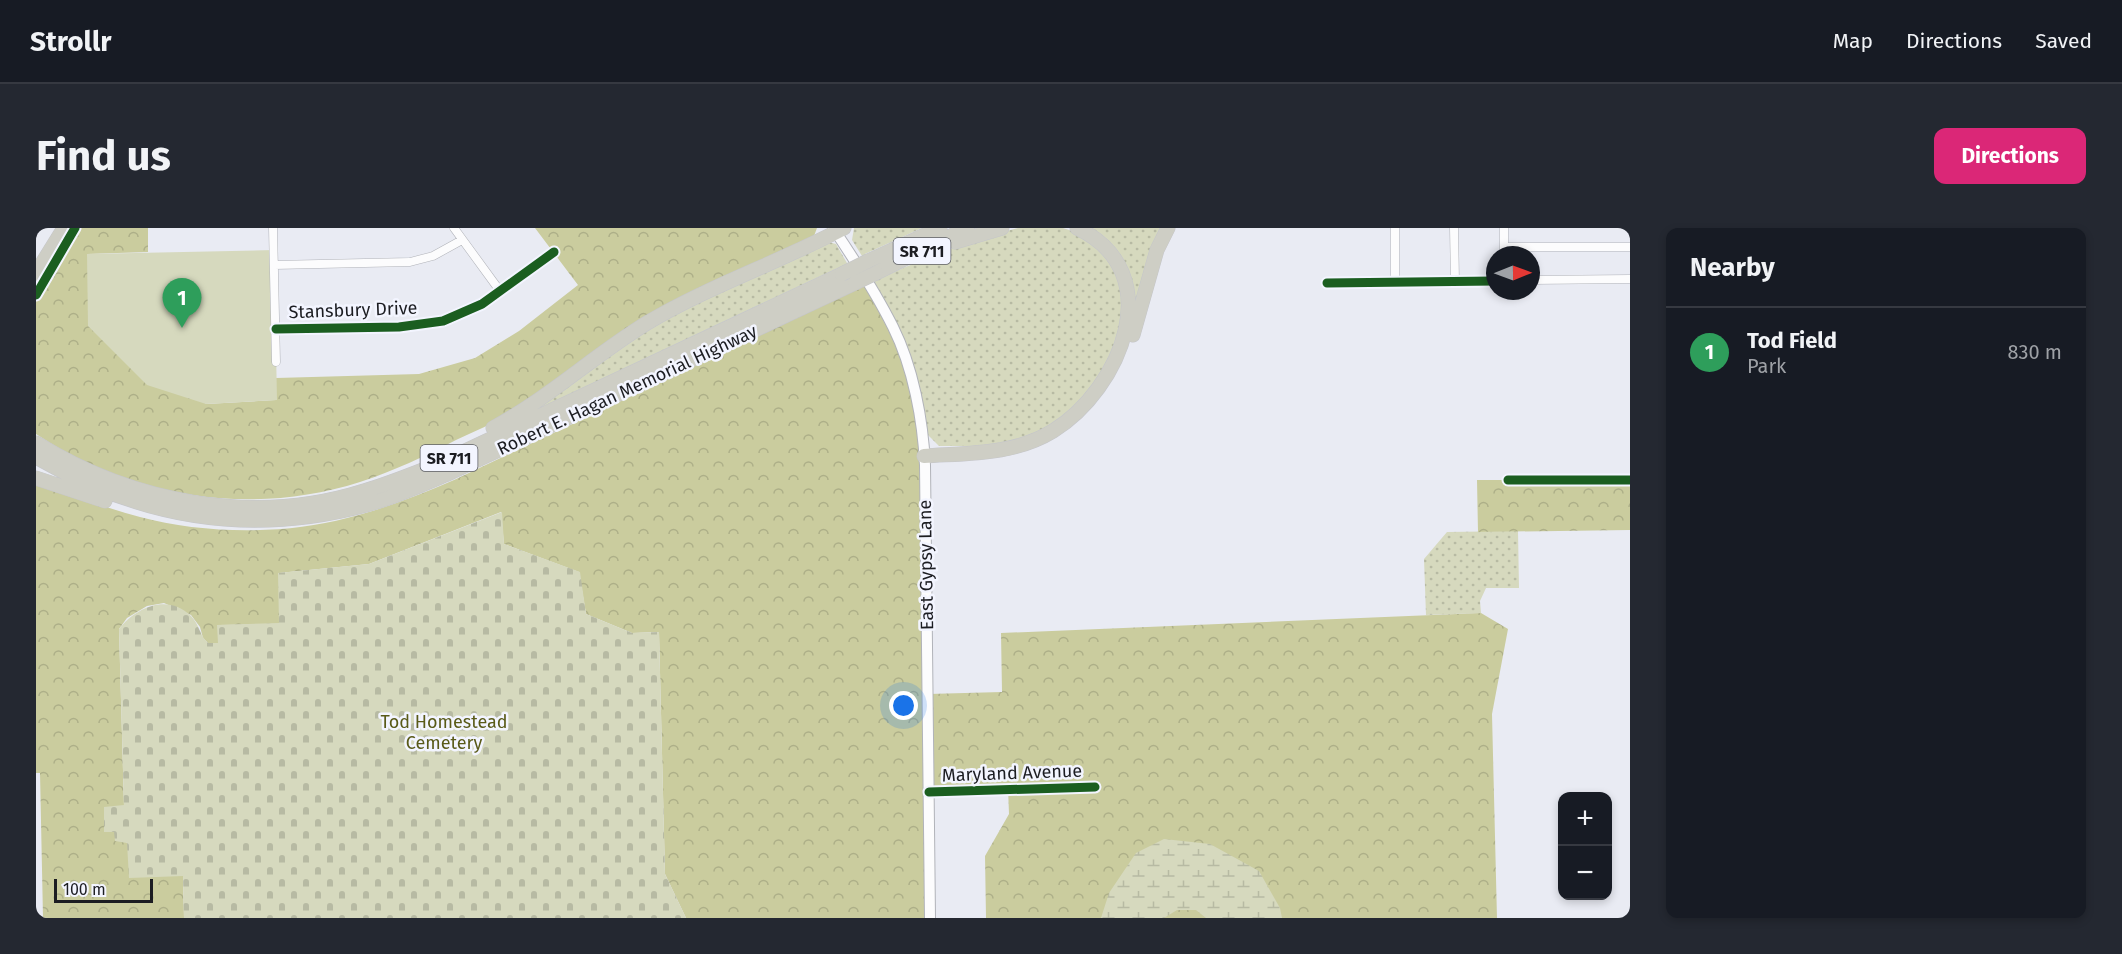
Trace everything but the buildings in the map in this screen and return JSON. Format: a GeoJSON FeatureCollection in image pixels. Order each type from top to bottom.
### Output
{"type":"FeatureCollection","features":[{"type":"Feature","properties":{"kind":"highway"},"geometry":{"type":"LineString","coordinates":[[36,273],[64,228]]}},
{"type":"Feature","properties":{"kind":"highway","name":"Robert E. Hagan Memorial Highway"},"geometry":{"type":"LineString","coordinates":[[36,457],[93,487],[178,514],[234,521],[293,519],[341,512],[394,496],[452,472],[855,283],[872,267],[940,228]]}},
{"type":"Feature","properties":{"kind":"highway","name":"Robert E. Hagan Memorial Highway"},"geometry":{"type":"LineString","coordinates":[[36,443],[85,470],[132,489],[168,499],[226,507],[267,507],[322,501],[363,492],[433,466],[842,274],[872,267],[924,249],[967,228]]}},
{"type":"Feature","properties":{"kind":"highway"},"geometry":{"type":"LineString","coordinates":[[924,249],[939,247],[1002,228]]}},
{"type":"Feature","properties":{"kind":"highway"},"geometry":{"type":"LineString","coordinates":[[925,460],[997,451],[1035,440],[1067,421],[1083,407],[1109,374],[1124,339],[1128,322],[1128,290],[1117,263],[1109,252],[1089,234],[1077,228]]}},
{"type":"Feature","properties":{"kind":"highway"},"geometry":{"type":"LineString","coordinates":[[925,460],[1000,457],[1020,453],[1044,444],[1067,430],[1089,411],[1107,390],[1126,356],[1157,250],[1168,228]]}},
{"type":"Feature","properties":{"kind":"highway"},"geometry":{"type":"LineString","coordinates":[[433,466],[464,442],[534,405],[625,337],[648,323],[838,229]]}},
{"type":"Feature","properties":{"kind":"highway"},"geometry":{"type":"LineString","coordinates":[[36,478],[143,512],[168,517],[178,514]]}},
{"type":"Feature","properties":{"kind":"main road","name":"East Gypsy Lane"},"geometry":{"type":"LineString","coordinates":[[838,229],[893,328],[911,378],[920,418],[925,460],[930,918]]}},
{"type":"Feature","properties":{"kind":"street"},"geometry":{"type":"LineString","coordinates":[[36,296],[75,228]]}},
{"type":"Feature","properties":{"kind":"street"},"geometry":{"type":"LineString","coordinates":[[273,228],[276,362]]}},
{"type":"Feature","properties":{"kind":"street"},"geometry":{"type":"LineString","coordinates":[[454,228],[500,291]]}},
{"type":"Feature","properties":{"kind":"street"},"geometry":{"type":"LineString","coordinates":[[1395,228],[1395,282]]}},
{"type":"Feature","properties":{"kind":"street"},"geometry":{"type":"LineString","coordinates":[[1454,228],[1455,282]]}},
{"type":"Feature","properties":{"kind":"street"},"geometry":{"type":"LineString","coordinates":[[1504,228],[1504,246]]}},
{"type":"Feature","properties":{"kind":"street"},"geometry":{"type":"LineString","coordinates":[[274,265],[410,262],[433,256],[462,240]]}},
{"type":"Feature","properties":{"kind":"street"},"geometry":{"type":"LineString","coordinates":[[1540,250],[1630,247]]}},
{"type":"Feature","properties":{"kind":"street","name":"Stansbury Drive"},"geometry":{"type":"LineString","coordinates":[[276,329],[424,325],[465,312],[500,291],[554,252]]}},
{"type":"Feature","properties":{"kind":"street"},"geometry":{"type":"LineString","coordinates":[[1540,280],[1630,279]]}},
{"type":"Feature","properties":{"kind":"street"},"geometry":{"type":"LineString","coordinates":[[1327,283],[1486,281]]}},
{"type":"Feature","properties":{"kind":"street"},"geometry":{"type":"LineString","coordinates":[[1508,480],[1630,480]]}},
{"type":"Feature","properties":{"kind":"street","name":"Maryland Avenue"},"geometry":{"type":"LineString","coordinates":[[929,792],[1095,787]]}},
{"type":"Feature","properties":{"kind":"green space"},"geometry":{"type":"Polygon","coordinates":[[[75,228],[148,228],[148,252],[87,254],[206,404],[276,400],[276,378],[419,374],[475,358],[519,331],[578,285],[535,228],[817,228],[814,236],[682,301],[506,416],[421,457],[373,478],[318,493],[276,498],[234,499],[193,495],[152,487],[73,456],[36,434],[36,296],[75,228]]]}},
{"type":"Feature","properties":{"kind":"green space"},"geometry":{"type":"Polygon","coordinates":[[[854,228],[922,228],[865,254],[868,261],[842,274],[838,268],[530,413],[649,326],[828,242],[836,244],[847,263],[862,256],[852,240],[854,228]]]}},
{"type":"Feature","properties":{"kind":"green space"},"geometry":{"type":"Polygon","coordinates":[[[1018,228],[1063,228],[1078,233],[1093,242],[1114,266],[1125,306],[1112,358],[1084,399],[1043,431],[1011,441],[980,446],[939,446],[928,435],[868,284],[942,252],[1018,228]]]}},
{"type":"Feature","properties":{"kind":"green space"},"geometry":{"type":"Polygon","coordinates":[[[1085,228],[1164,228],[1135,313],[1132,300],[1085,228]]]}},
{"type":"Feature","properties":{"kind":"green space"},"geometry":{"type":"Polygon","coordinates":[[[274,250],[277,400],[206,404],[147,385],[88,326],[87,254],[274,250]]]}},
{"type":"Feature","properties":{"kind":"green space"},"geometry":{"type":"Polygon","coordinates":[[[868,284],[893,328],[920,418],[928,694],[1002,692],[1001,633],[1481,613],[1508,629],[1492,714],[1497,918],[986,918],[985,856],[1009,814],[1008,788],[929,792],[930,918],[686,918],[665,874],[659,632],[632,633],[586,614],[579,572],[504,544],[501,512],[369,564],[279,573],[279,624],[218,625],[218,643],[208,643],[203,638],[200,627],[191,615],[164,603],[147,606],[127,618],[119,629],[124,806],[104,832],[114,832],[127,843],[183,876],[184,918],[43,918],[40,773],[36,773],[36,483],[127,513],[190,527],[270,530],[323,524],[401,501],[454,480],[868,284]]]}},
{"type":"Feature","properties":{"kind":"green space"},"geometry":{"type":"Polygon","coordinates":[[[1477,480],[1630,480],[1630,530],[1478,532],[1477,480]]]}},
{"type":"Feature","properties":{"kind":"green space","name":"Tod Homestead Cemetery"},"geometry":{"type":"Polygon","coordinates":[[[502,512],[504,544],[580,572],[586,614],[632,633],[659,632],[665,874],[686,918],[184,918],[183,876],[129,878],[127,843],[115,841],[114,832],[104,832],[104,807],[124,805],[119,629],[126,621],[143,609],[163,604],[172,605],[191,616],[208,643],[218,643],[217,625],[279,623],[278,573],[369,564],[502,512]]]}},
{"type":"Feature","properties":{"kind":"green space"},"geometry":{"type":"Polygon","coordinates":[[[1518,531],[1519,588],[1486,588],[1480,601],[1481,613],[1426,615],[1424,559],[1447,532],[1518,531]]]}},
{"type":"Feature","properties":{"kind":"green space"},"geometry":{"type":"Polygon","coordinates":[[[1164,839],[1210,844],[1259,871],[1280,908],[1282,918],[1206,918],[1196,910],[1177,910],[1164,918],[1101,918],[1109,893],[1136,853],[1164,839]]]}},
{"type":"Feature","properties":{"kind":"cycle path"},"geometry":{"type":"LineString","coordinates":[[36,295],[75,228]]}},
{"type":"Feature","properties":{"kind":"cycle path"},"geometry":{"type":"LineString","coordinates":[[276,329],[399,327],[443,321],[482,304],[554,252]]}},
{"type":"Feature","properties":{"kind":"cycle path"},"geometry":{"type":"LineString","coordinates":[[1327,283],[1486,281]]}},
{"type":"Feature","properties":{"kind":"cycle path"},"geometry":{"type":"LineString","coordinates":[[1508,480],[1630,480]]}},
{"type":"Feature","properties":{"kind":"cycle path"},"geometry":{"type":"LineString","coordinates":[[929,792],[1095,787]]}},
{"type":"Feature","properties":{"kind":"place","name":"Tod Field"},"geometry":{"type":"Point","coordinates":[182,328]}}]}
